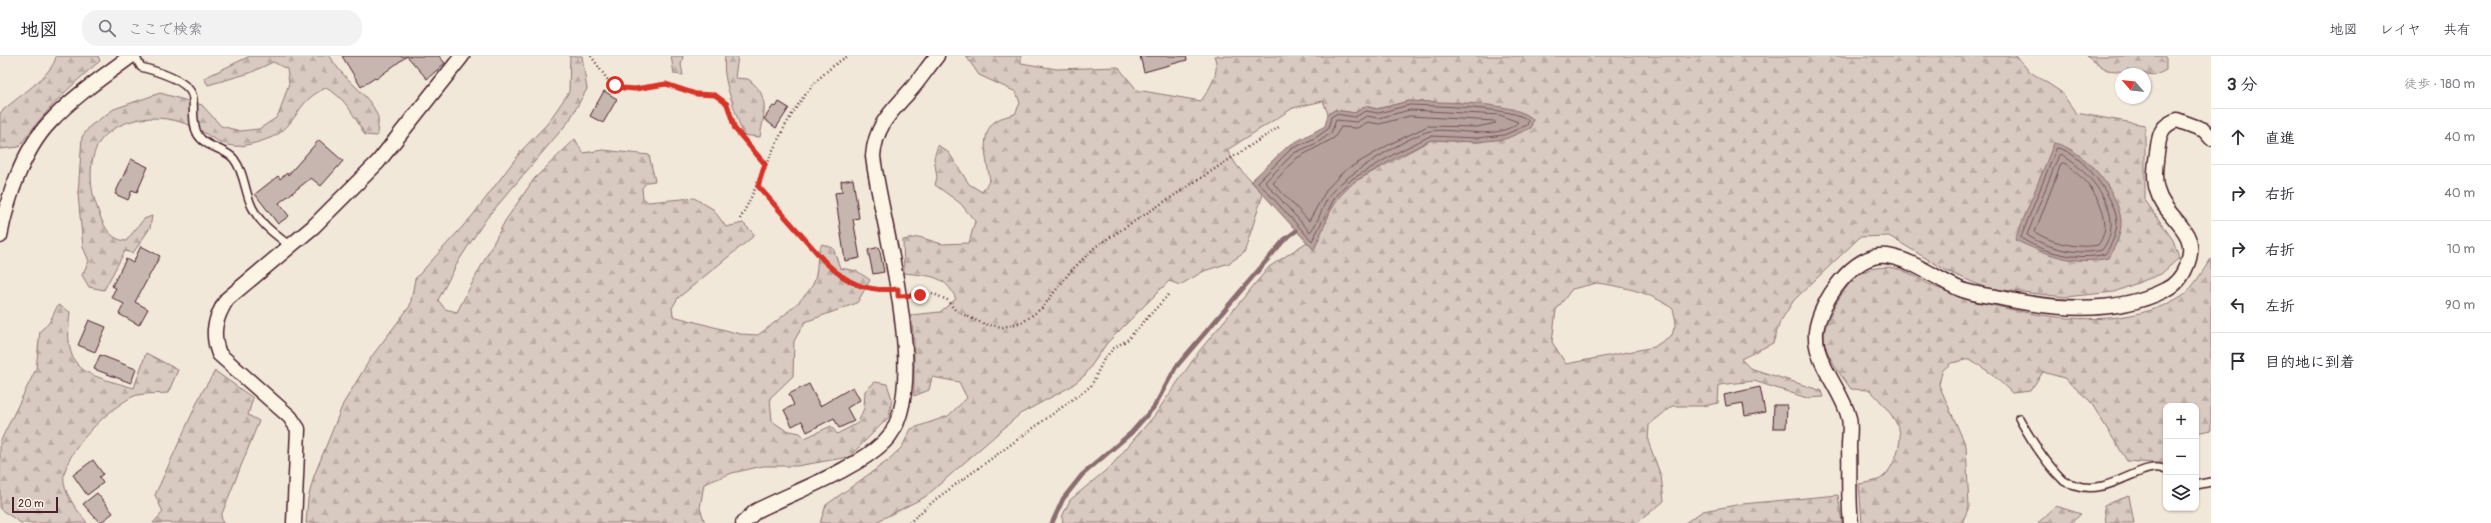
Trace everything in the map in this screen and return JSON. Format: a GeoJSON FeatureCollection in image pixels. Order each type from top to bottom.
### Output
{"type":"FeatureCollection","features":[{"type":"Feature","properties":{"kind":"street"},"geometry":{"type":"LineString","coordinates":[[0,236],[10,196],[20,171],[49,123],[95,81],[131,56]]}},
{"type":"Feature","properties":{"kind":"street"},"geometry":{"type":"LineString","coordinates":[[294,523],[298,429],[290,417],[219,354],[214,343],[214,329],[218,312],[226,299],[313,227],[378,162],[462,56]]}},
{"type":"Feature","properties":{"kind":"street"},"geometry":{"type":"LineString","coordinates":[[743,523],[756,511],[868,456],[885,440],[900,416],[903,398],[905,351],[898,292],[874,170],[874,142],[889,112],[914,86],[937,56]]}},
{"type":"Feature","properties":{"kind":"street"},"geometry":{"type":"LineString","coordinates":[[1851,523],[1849,419],[1825,370],[1816,333],[1821,314],[1843,279],[1856,266],[1869,257],[1887,256],[1913,265],[1961,290],[2012,301],[2044,306],[2086,307],[2134,303],[2174,285],[2183,275],[2192,255],[2188,237],[2176,217],[2162,202],[2156,190],[2156,162],[2160,132],[2166,124],[2177,120],[2204,130],[2211,138]]}},
{"type":"Feature","properties":{"kind":"lane"},"geometry":{"type":"LineString","coordinates":[[134,56],[141,67],[164,73],[188,89],[193,97],[193,116],[198,135],[204,142],[232,157],[243,173],[252,206],[265,226],[290,246]]}},
{"type":"Feature","properties":{"kind":"lane"},"geometry":{"type":"LineString","coordinates":[[2019,418],[2031,439],[2065,481],[2081,487],[2101,488],[2143,470],[2161,467],[2163,468]]}},
{"type":"Feature","properties":{"kind":"lane"},"geometry":{"type":"LineString","coordinates":[[2199,484],[2211,482]]}},
{"type":"Feature","properties":{"kind":"path"},"geometry":{"type":"LineString","coordinates":[[591,56],[607,79],[623,88],[635,89],[666,84],[696,94],[715,95],[727,104],[735,129],[765,164]]}},
{"type":"Feature","properties":{"kind":"path"},"geometry":{"type":"LineString","coordinates":[[740,219],[758,186],[765,164],[797,107],[830,69],[848,56]]}},
{"type":"Feature","properties":{"kind":"path"},"geometry":{"type":"LineString","coordinates":[[758,186],[837,274],[857,286],[879,291],[934,294],[946,300],[956,311],[984,324],[1003,327],[1023,322],[1042,308],[1070,272],[1095,247],[1279,127]]}},
{"type":"Feature","properties":{"kind":"path"},"geometry":{"type":"LineString","coordinates":[[909,523],[936,499],[1091,386],[1104,359],[1114,348],[1127,340],[1170,293]]}},
{"type":"Feature","properties":{"kind":"green space"},"geometry":{"type":"Polygon","coordinates":[[[56,56],[98,56],[100,61],[56,101],[19,147],[0,149],[0,113],[41,79],[54,63],[56,56]]]}},
{"type":"Feature","properties":{"kind":"green space"},"geometry":{"type":"Polygon","coordinates":[[[250,56],[330,56],[341,72],[362,93],[374,108],[378,117],[377,136],[365,135],[344,102],[326,88],[310,98],[287,126],[277,135],[257,143],[241,146],[221,143],[191,126],[168,119],[143,119],[120,125],[101,140],[94,153],[91,178],[95,201],[105,227],[119,239],[126,241],[144,219],[152,216],[150,228],[133,253],[125,251],[104,290],[89,287],[82,275],[89,261],[83,247],[78,194],[82,137],[90,126],[114,109],[160,93],[202,105],[221,126],[240,131],[259,129],[276,118],[280,111],[289,83],[287,69],[273,62],[250,73],[208,85],[204,78],[250,56]]]}},
{"type":"Feature","properties":{"kind":"green space"},"geometry":{"type":"Polygon","coordinates":[[[570,56],[582,56],[587,89],[569,121],[486,219],[459,260],[438,300],[445,309],[457,312],[505,221],[534,179],[575,139],[583,153],[603,150],[649,155],[655,181],[647,182],[642,188],[643,198],[648,202],[694,198],[713,209],[726,227],[743,223],[755,235],[678,298],[672,308],[673,316],[740,334],[758,335],[789,311],[805,296],[814,282],[818,253],[822,244],[833,248],[840,268],[857,271],[870,280],[857,303],[805,322],[794,341],[793,376],[770,398],[772,421],[785,430],[800,433],[805,438],[831,426],[837,434],[858,423],[864,408],[865,391],[875,382],[887,384],[892,399],[889,417],[849,457],[797,466],[763,466],[732,473],[704,484],[700,508],[705,523],[306,523],[308,499],[314,476],[343,404],[372,356],[410,306],[415,279],[473,215],[522,150],[547,124],[569,92],[570,56]]]}},
{"type":"Feature","properties":{"kind":"green space"},"geometry":{"type":"Polygon","coordinates":[[[671,56],[683,56],[681,65],[683,75],[674,74],[671,56]]]}},
{"type":"Feature","properties":{"kind":"green space"},"geometry":{"type":"Polygon","coordinates":[[[725,56],[738,56],[735,78],[748,79],[755,85],[763,98],[764,113],[760,137],[742,135],[727,86],[724,66],[725,56]]]}},
{"type":"Feature","properties":{"kind":"green space"},"geometry":{"type":"Polygon","coordinates":[[[966,56],[1021,56],[1021,63],[1057,69],[1118,67],[1137,90],[1201,101],[1214,79],[1216,62],[1214,56],[2016,56],[2029,71],[2061,92],[2076,113],[2145,125],[2145,200],[2173,240],[2179,258],[2161,274],[2114,292],[2065,297],[1986,288],[1949,272],[1889,236],[1860,237],[1794,300],[1780,322],[1773,343],[1741,359],[1750,368],[1822,391],[1824,397],[1807,398],[1754,381],[1719,385],[1718,403],[1703,406],[1672,406],[1649,425],[1648,441],[1661,476],[1664,501],[1637,523],[1063,523],[1062,517],[1070,500],[1111,466],[1154,416],[1200,350],[1269,267],[1307,242],[1314,249],[1330,212],[1339,197],[1354,182],[1431,140],[1477,142],[1409,101],[1377,109],[1365,106],[1355,113],[1335,110],[1328,114],[1323,101],[1293,108],[1227,150],[1237,166],[1263,194],[1244,253],[1229,263],[1204,271],[1180,285],[1169,281],[1107,343],[1085,375],[1070,387],[1020,414],[925,497],[874,523],[820,523],[826,505],[886,462],[902,447],[911,429],[948,416],[967,398],[959,382],[932,377],[929,390],[914,396],[914,341],[911,315],[940,312],[956,299],[947,285],[935,278],[904,273],[903,240],[919,237],[942,244],[969,243],[975,221],[960,203],[935,185],[937,177],[934,158],[938,145],[949,153],[969,184],[982,192],[990,180],[985,148],[987,132],[991,125],[997,120],[1015,114],[1020,103],[1016,92],[979,75],[966,56]],[[1597,283],[1572,289],[1556,310],[1552,342],[1566,364],[1654,347],[1672,335],[1676,322],[1673,309],[1646,294],[1597,283]]]}},
{"type":"Feature","properties":{"kind":"green space"},"geometry":{"type":"Polygon","coordinates":[[[2086,56],[2166,56],[2166,70],[2156,75],[2151,74],[2151,68],[2115,68],[2115,71],[2107,70],[2086,56]]]}},
{"type":"Feature","properties":{"kind":"green space"},"geometry":{"type":"Polygon","coordinates":[[[2211,259],[2211,430],[2199,432],[2199,403],[2163,403],[2163,464],[2127,461],[2090,401],[2064,378],[2043,372],[2030,391],[2012,393],[1992,374],[1970,359],[1951,363],[1942,371],[1939,385],[1966,446],[1969,507],[1962,523],[1862,523],[1859,484],[1878,480],[1887,473],[1897,453],[1900,434],[1899,428],[1892,416],[1870,390],[1851,389],[1830,358],[1825,344],[1825,329],[1832,312],[1842,293],[1859,274],[1876,268],[1894,268],[1907,272],[1940,289],[1998,307],[2063,318],[2096,319],[2127,316],[2156,308],[2183,295],[2195,283],[2211,259]]]}},
{"type":"Feature","properties":{"kind":"green space"},"geometry":{"type":"Polygon","coordinates":[[[58,305],[70,312],[69,332],[70,347],[73,358],[80,367],[89,373],[134,388],[146,353],[178,370],[168,393],[137,395],[115,408],[90,432],[70,459],[65,472],[65,488],[73,504],[87,523],[21,523],[0,509],[0,442],[36,369],[40,331],[49,323],[58,305]]]}},
{"type":"Feature","properties":{"kind":"green space"},"geometry":{"type":"Polygon","coordinates":[[[215,371],[253,398],[248,415],[259,421],[221,516],[223,523],[153,523],[163,512],[155,495],[201,394],[215,371]]]}},
{"type":"Feature","properties":{"kind":"green space"},"geometry":{"type":"Polygon","coordinates":[[[1838,495],[1842,523],[1685,523],[1703,511],[1742,504],[1838,495]]]}},
{"type":"Feature","properties":{"kind":"green space"},"geometry":{"type":"Polygon","coordinates":[[[2129,496],[2134,523],[2106,523],[2104,505],[2129,496]]]}},
{"type":"Feature","properties":{"kind":"green space"},"geometry":{"type":"Polygon","coordinates":[[[2056,506],[2081,514],[2071,523],[2038,523],[2056,506]]]}},
{"type":"Feature","properties":{"kind":"water"},"geometry":{"type":"Polygon","coordinates":[[[1409,101],[1492,105],[1509,108],[1523,113],[1533,119],[1531,128],[1505,139],[1477,142],[1431,140],[1397,157],[1354,182],[1339,197],[1330,212],[1314,250],[1251,181],[1288,146],[1325,126],[1328,114],[1335,110],[1355,113],[1365,106],[1377,109],[1409,101]]]}},
{"type":"Feature","properties":{"kind":"water"},"geometry":{"type":"Polygon","coordinates":[[[2054,143],[2077,153],[2088,162],[2098,172],[2113,196],[2118,208],[2121,225],[2118,240],[2108,258],[2084,261],[2072,260],[2049,254],[2015,240],[2054,143]]]}},
{"type":"Feature","properties":{"kind":"building"},"geometry":{"type":"Polygon","coordinates":[[[342,56],[407,56],[376,79],[375,78],[361,87],[342,56]]]}},
{"type":"Feature","properties":{"kind":"building"},"geometry":{"type":"Polygon","coordinates":[[[407,56],[439,56],[445,63],[427,79],[407,56]]]}},
{"type":"Feature","properties":{"kind":"building"},"geometry":{"type":"Polygon","coordinates":[[[1140,56],[1186,56],[1187,60],[1144,72],[1140,56]]]}},
{"type":"Feature","properties":{"kind":"building"},"geometry":{"type":"Polygon","coordinates":[[[604,91],[617,99],[603,123],[590,116],[604,91]]]}},
{"type":"Feature","properties":{"kind":"building"},"geometry":{"type":"Polygon","coordinates":[[[779,102],[789,108],[776,128],[764,119],[773,106],[776,107],[779,102]]]}},
{"type":"Feature","properties":{"kind":"building"},"geometry":{"type":"Polygon","coordinates":[[[319,140],[343,161],[321,186],[311,178],[279,203],[289,216],[278,224],[255,194],[278,176],[280,179],[287,173],[288,175],[319,140]]]}},
{"type":"Feature","properties":{"kind":"building"},"geometry":{"type":"Polygon","coordinates":[[[131,159],[148,167],[137,192],[132,190],[128,200],[115,194],[131,159]]]}},
{"type":"Feature","properties":{"kind":"building"},"geometry":{"type":"Polygon","coordinates":[[[853,179],[859,218],[853,219],[860,258],[845,261],[835,193],[842,192],[841,181],[853,179]]]}},
{"type":"Feature","properties":{"kind":"building"},"geometry":{"type":"Polygon","coordinates":[[[141,246],[160,256],[135,302],[148,309],[139,325],[119,314],[124,304],[111,297],[116,288],[112,286],[126,259],[133,263],[141,246]]]}},
{"type":"Feature","properties":{"kind":"building"},"geometry":{"type":"Polygon","coordinates":[[[879,247],[884,272],[873,274],[868,250],[879,247]]]}},
{"type":"Feature","properties":{"kind":"building"},"geometry":{"type":"Polygon","coordinates":[[[89,320],[106,327],[95,352],[78,345],[89,320]]]}},
{"type":"Feature","properties":{"kind":"building"},"geometry":{"type":"Polygon","coordinates":[[[100,355],[136,369],[131,383],[94,369],[100,355]]]}},
{"type":"Feature","properties":{"kind":"building"},"geometry":{"type":"Polygon","coordinates":[[[809,384],[820,406],[853,387],[860,400],[847,408],[854,421],[839,428],[834,418],[807,432],[802,421],[792,426],[784,410],[794,405],[789,394],[809,384]]]}},
{"type":"Feature","properties":{"kind":"building"},"geometry":{"type":"Polygon","coordinates":[[[1760,387],[1765,412],[1745,416],[1743,403],[1726,406],[1724,395],[1760,387]]]}},
{"type":"Feature","properties":{"kind":"building"},"geometry":{"type":"Polygon","coordinates":[[[1774,405],[1787,405],[1786,428],[1773,428],[1774,405]]]}},
{"type":"Feature","properties":{"kind":"building"},"geometry":{"type":"Polygon","coordinates":[[[93,460],[103,474],[99,477],[103,483],[87,495],[73,475],[93,460]]]}},
{"type":"Feature","properties":{"kind":"building"},"geometry":{"type":"Polygon","coordinates":[[[97,493],[113,513],[100,523],[83,504],[97,493]]]}},
{"type":"Feature","properties":{"kind":"waterway"},"geometry":{"type":"LineString","coordinates":[[1052,523],[1063,499],[1082,475],[1131,433],[1154,407],[1176,367],[1285,239],[1296,231]]}},
{"type":"Feature","properties":{"kind":"route"},"geometry":{"type":"LineString","coordinates":[[615,85],[623,88],[635,89],[666,84],[696,94],[715,95],[727,104],[735,129],[754,154],[765,164],[758,186],[790,222],[804,235],[826,263],[837,274],[857,286],[879,291],[898,289],[898,296],[920,295]]}}]}
